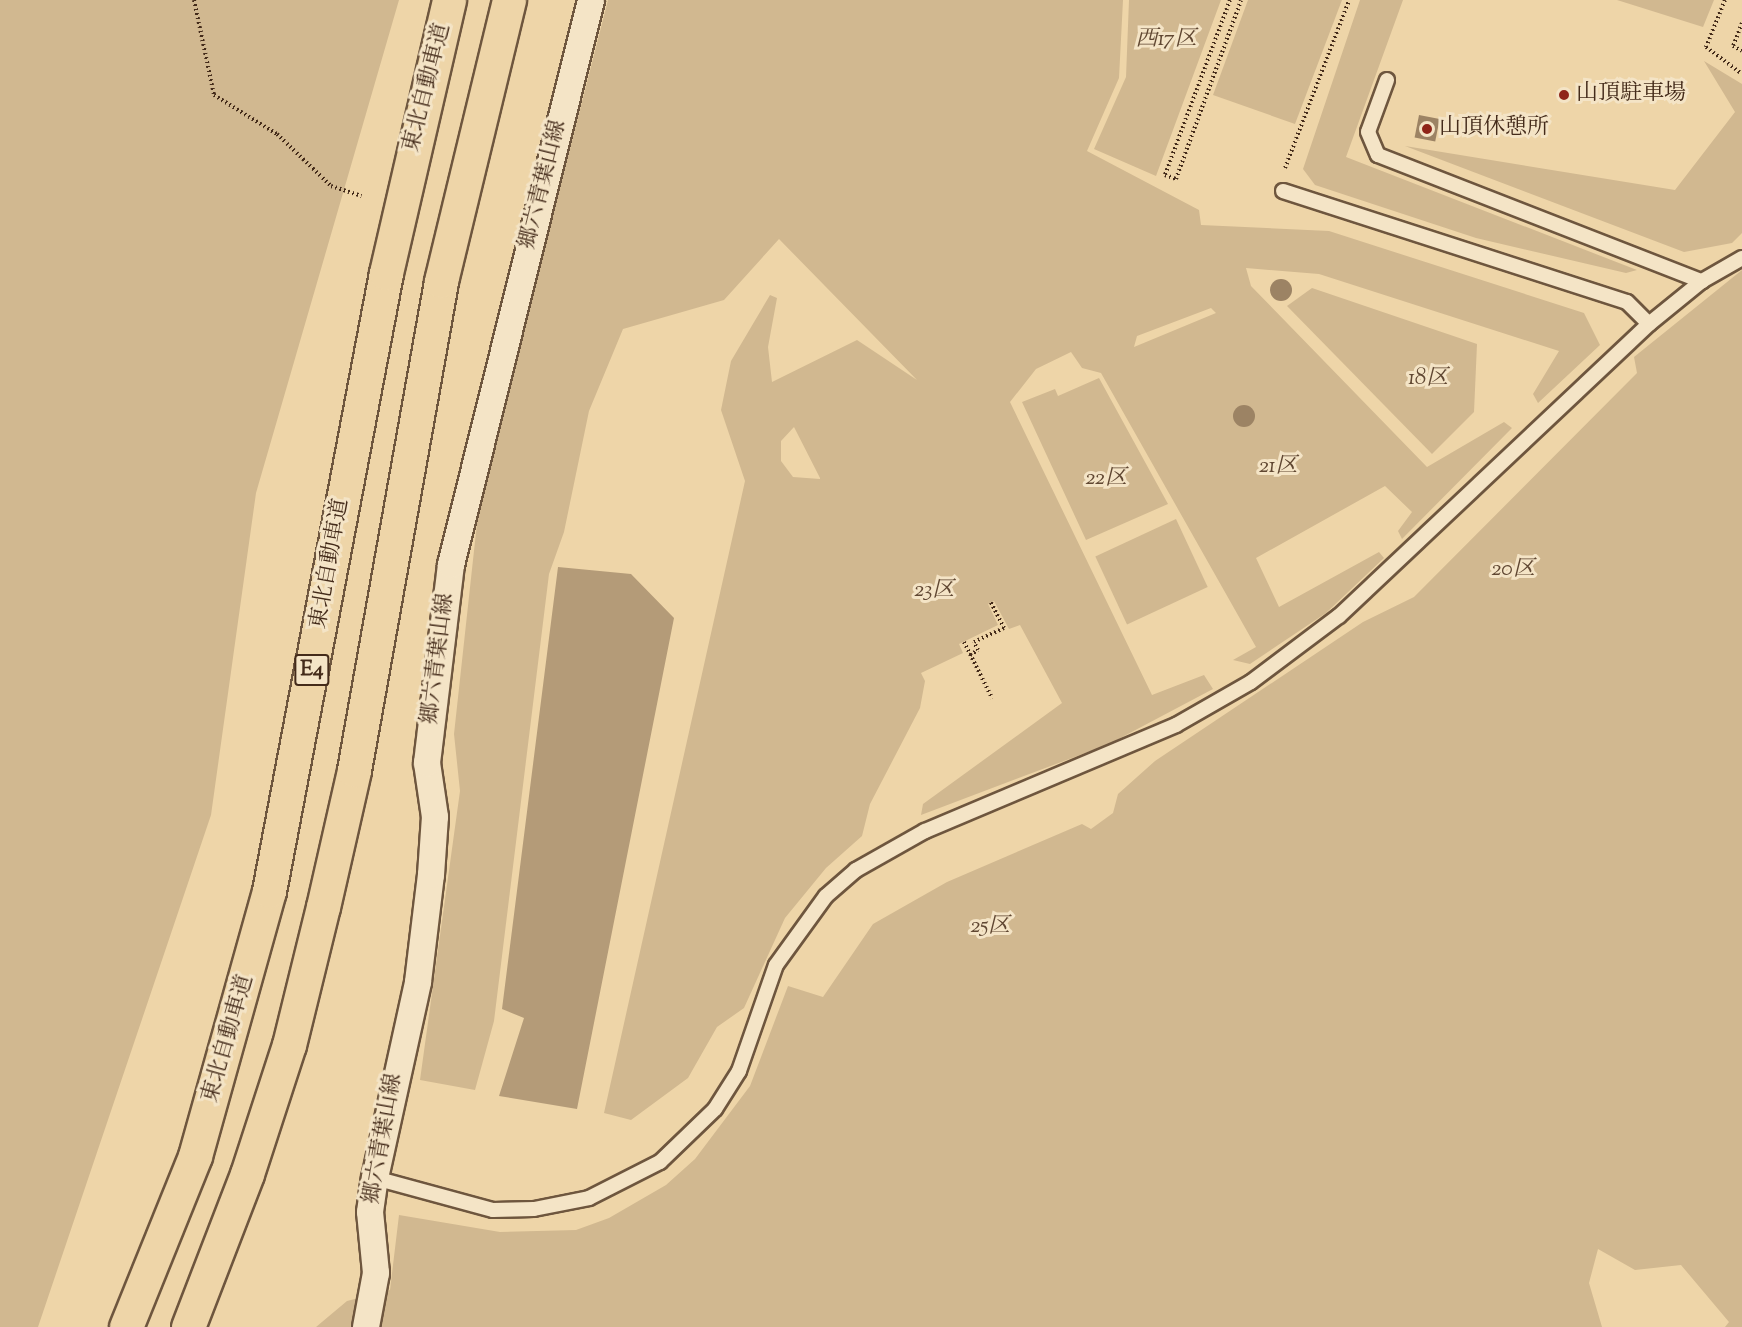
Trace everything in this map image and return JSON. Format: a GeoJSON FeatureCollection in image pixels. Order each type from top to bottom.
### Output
{"type":"FeatureCollection","features":[{"type":"Feature","properties":{"kind":"highway","name":"東北自動車道"},"geometry":{"type":"LineString","coordinates":[[126,1327],[195,1156],[269,891],[386,273],[450,0]]}},
{"type":"Feature","properties":{"kind":"highway"},"geometry":{"type":"LineString","coordinates":[[188,1327],[285,1056],[323,907],[354,770],[441,281],[509,0]]}},
{"type":"Feature","properties":{"kind":"street","name":"郷六青葉山線"},"geometry":{"type":"LineString","coordinates":[[366,1327],[376,1273],[370,1212],[375,1178],[418,982],[431,875],[435,817],[427,763],[451,566],[591,0]]}},
{"type":"Feature","properties":{"kind":"lane"},"geometry":{"type":"LineString","coordinates":[[1387,80],[1368,132],[1378,155],[1702,281]]}},
{"type":"Feature","properties":{"kind":"lane"},"geometry":{"type":"LineString","coordinates":[[1283,191],[1627,302],[1648,324]]}},
{"type":"Feature","properties":{"kind":"lane"},"geometry":{"type":"LineString","coordinates":[[375,1178],[493,1210],[534,1209],[589,1198],[660,1162],[715,1109],[739,1071],[776,965],[826,896],[856,870],[925,831],[1176,725],[1251,682],[1339,616],[1648,324],[1702,281],[1742,258]]}},
{"type":"Feature","properties":{"kind":"path"},"geometry":{"type":"LineString","coordinates":[[194,0],[214,95],[278,134],[330,186],[361,196]]}},
{"type":"Feature","properties":{"kind":"path"},"geometry":{"type":"LineString","coordinates":[[1230,0],[1165,175],[1176,179],[1241,0]]}},
{"type":"Feature","properties":{"kind":"path"},"geometry":{"type":"LineString","coordinates":[[1283,191],[1283,173],[1349,0]]}},
{"type":"Feature","properties":{"kind":"path"},"geometry":{"type":"LineString","coordinates":[[1725,0],[1706,47],[1742,74]]}},
{"type":"Feature","properties":{"kind":"path"},"geometry":{"type":"LineString","coordinates":[[1742,23],[1733,46],[1742,51]]}},
{"type":"Feature","properties":{"kind":"path"},"geometry":{"type":"LineString","coordinates":[[970,655],[978,650],[974,642],[1004,628],[991,602]]}},
{"type":"Feature","properties":{"kind":"path"},"geometry":{"type":"LineString","coordinates":[[964,642],[992,698]]}},
{"type":"Feature","properties":{"kind":"green space"},"geometry":{"type":"Polygon","coordinates":[[[0,0],[399,0],[256,493],[211,815],[38,1327],[0,1327],[0,0]]]}},
{"type":"Feature","properties":{"kind":"green space"},"geometry":{"type":"Polygon","coordinates":[[[608,0],[1123,0],[1119,78],[1087,151],[1199,210],[1201,225],[1329,231],[1584,313],[1600,345],[1538,403],[1533,394],[1559,351],[1319,274],[1246,268],[1251,286],[1427,467],[1504,422],[1512,428],[1402,539],[1398,531],[1412,512],[1385,486],[1256,558],[1279,607],[1379,552],[1384,558],[1326,613],[1250,664],[1233,660],[1256,647],[1101,373],[1082,368],[1071,352],[1036,369],[1010,402],[1152,695],[1204,675],[1213,689],[1109,744],[921,815],[923,804],[1062,703],[1020,625],[1009,629],[994,601],[988,604],[998,625],[959,644],[963,653],[921,673],[925,681],[920,708],[870,804],[862,836],[826,868],[785,918],[744,1008],[717,1027],[688,1078],[631,1120],[604,1113],[745,481],[721,410],[731,361],[770,295],[777,298],[768,347],[772,382],[857,340],[917,380],[779,239],[724,300],[623,329],[589,411],[564,532],[549,574],[494,1021],[475,1090],[420,1080],[460,791],[454,734],[479,505],[608,0]],[[1211,308],[1137,336],[1134,347],[1216,313],[1211,308]],[[794,427],[781,441],[781,461],[793,477],[820,479],[820,478],[794,427]]]}},
{"type":"Feature","properties":{"kind":"green space","name":"西17区"},"geometry":{"type":"Polygon","coordinates":[[[1129,0],[1221,0],[1156,176],[1094,149],[1126,77],[1129,0]]]}},
{"type":"Feature","properties":{"kind":"green space","name":"西17区"},"geometry":{"type":"Polygon","coordinates":[[[1248,0],[1342,0],[1295,124],[1213,95],[1248,0]]]}},
{"type":"Feature","properties":{"kind":"green space"},"geometry":{"type":"Polygon","coordinates":[[[1360,0],[1403,0],[1346,157],[1637,270],[1626,273],[1476,238],[1315,185],[1303,169],[1360,0]]]}},
{"type":"Feature","properties":{"kind":"green space"},"geometry":{"type":"Polygon","coordinates":[[[1617,0],[1714,0],[1703,27],[1617,0]]]}},
{"type":"Feature","properties":{"kind":"green space"},"geometry":{"type":"Polygon","coordinates":[[[1704,61],[1742,84],[1742,233],[1732,243],[1684,252],[1405,146],[1675,190],[1735,112],[1704,61]]]}},
{"type":"Feature","properties":{"kind":"green space"},"geometry":{"type":"Polygon","coordinates":[[[1742,270],[1742,1327],[1725,1327],[1729,1322],[1681,1265],[1635,1270],[1598,1249],[1589,1283],[1602,1327],[316,1327],[347,1301],[390,1290],[399,1215],[500,1232],[576,1230],[609,1218],[666,1185],[695,1159],[750,1086],[788,986],[823,997],[873,924],[947,882],[1082,824],[1091,829],[1113,813],[1118,794],[1155,761],[1363,622],[1414,597],[1637,373],[1634,357],[1742,270]]]}},
{"type":"Feature","properties":{"kind":"green space","name":"18区"},"geometry":{"type":"Polygon","coordinates":[[[1312,288],[1477,344],[1474,412],[1432,454],[1287,306],[1312,288]]]}},
{"type":"Feature","properties":{"kind":"green space","name":"22区"},"geometry":{"type":"Polygon","coordinates":[[[1099,378],[1168,504],[1086,540],[1022,402],[1055,389],[1058,396],[1099,378]]]}},
{"type":"Feature","properties":{"kind":"green space","name":"22区"},"geometry":{"type":"Polygon","coordinates":[[[1176,519],[1208,587],[1127,625],[1095,557],[1176,519]]]}},
{"type":"Feature","properties":{"kind":"shaded area"},"geometry":{"type":"Polygon","coordinates":[[[558,567],[631,574],[674,618],[577,1109],[499,1096],[524,1018],[502,1009],[558,567]]]}},
{"type":"Feature","properties":{"kind":"building","name":"山頂休憩所"},"geometry":{"type":"Polygon","coordinates":[[[1419,115],[1440,119],[1435,142],[1415,138],[1419,115]]]}},
{"type":"Feature","properties":{"kind":"building"},"geometry":{"type":"Polygon","coordinates":[[[1281,279],[1289,282],[1292,290],[1289,298],[1281,301],[1273,298],[1270,290],[1273,282],[1281,279]]]}},
{"type":"Feature","properties":{"kind":"building"},"geometry":{"type":"Polygon","coordinates":[[[1244,405],[1252,408],[1255,416],[1252,424],[1244,427],[1236,424],[1233,416],[1236,408],[1244,405]]]}},
{"type":"Feature","properties":{"kind":"place","name":"山頂駐車場"},"geometry":{"type":"Point","coordinates":[1564,95]}},
{"type":"Feature","properties":{"kind":"place","name":"山頂休憩所"},"geometry":{"type":"Point","coordinates":[1427,129]}},
{"type":"Feature","properties":{"kind":"park label","name":"21区"},"geometry":{"type":"Point","coordinates":[1278,468]}},
{"type":"Feature","properties":{"kind":"park label","name":"20区"},"geometry":{"type":"Point","coordinates":[1513,571]}},
{"type":"Feature","properties":{"kind":"park label","name":"23区"},"geometry":{"type":"Point","coordinates":[934,592]}},
{"type":"Feature","properties":{"kind":"park label","name":"25区"},"geometry":{"type":"Point","coordinates":[990,928]}}]}
